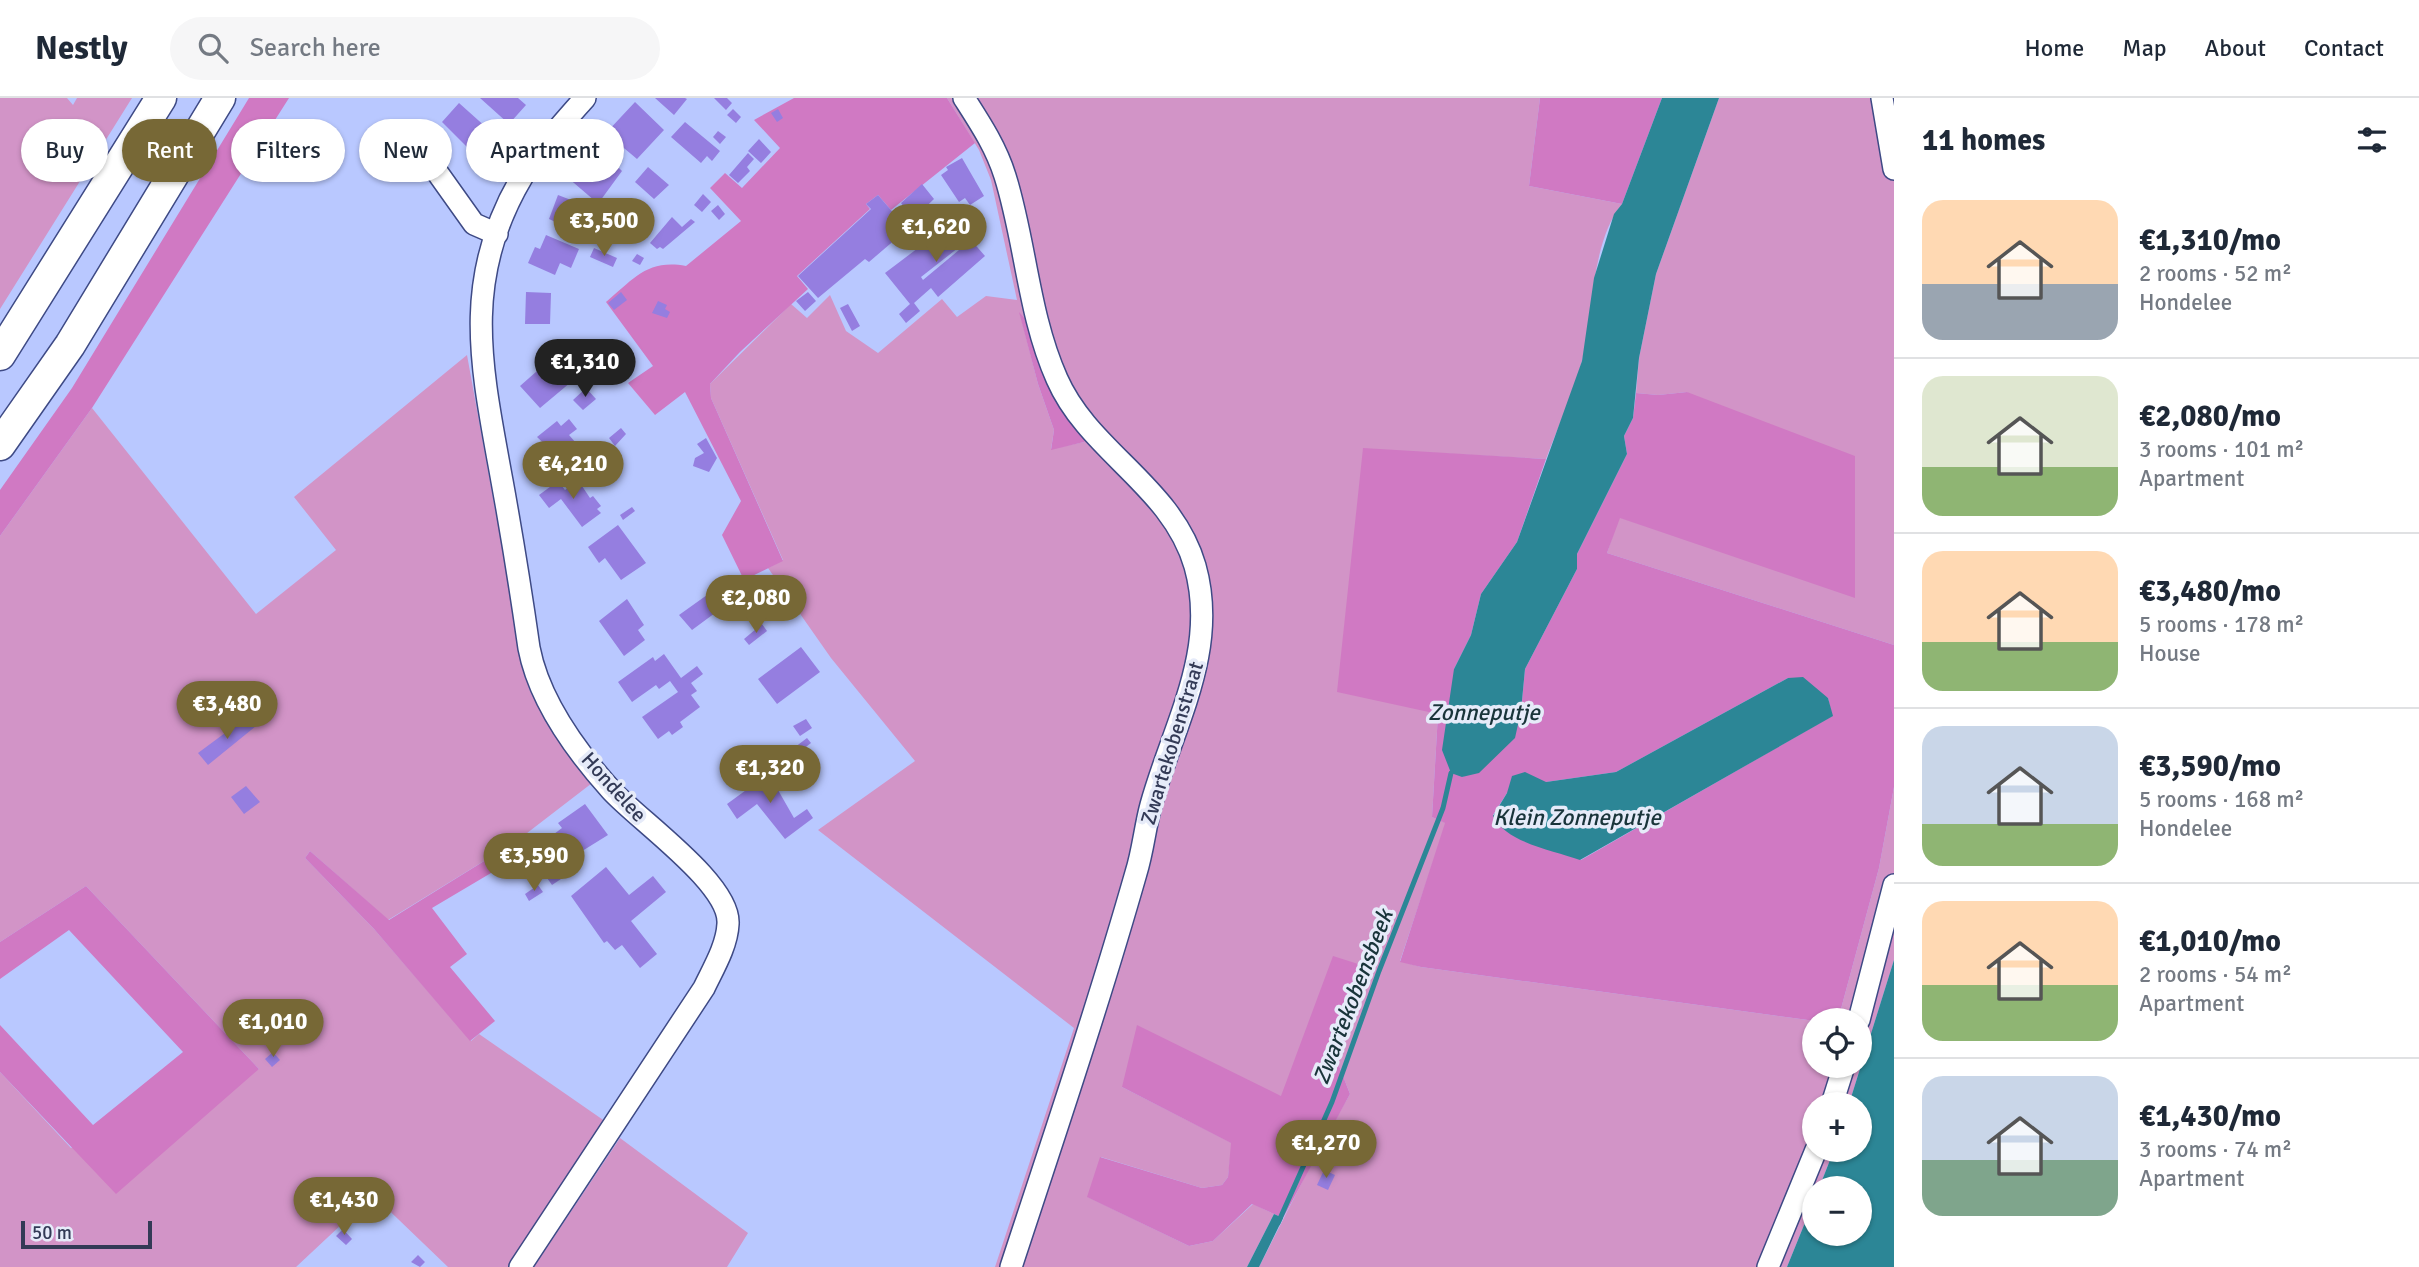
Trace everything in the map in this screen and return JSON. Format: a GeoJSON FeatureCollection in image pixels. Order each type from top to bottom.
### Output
{"type":"FeatureCollection","features":[{"type":"Feature","properties":{"kind":"highway"},"geometry":{"type":"LineString","coordinates":[[0,355],[161,98]]}},
{"type":"Feature","properties":{"kind":"highway"},"geometry":{"type":"LineString","coordinates":[[0,445],[70,345],[220,98]]}},
{"type":"Feature","properties":{"kind":"street","name":"Hondelee"},"geometry":{"type":"LineString","coordinates":[[520,1267],[704,988],[729,922],[715,886],[612,791],[554,711],[533,668],[483,380],[481,295],[497,234],[522,178],[544,145],[585,98]]}},
{"type":"Feature","properties":{"kind":"street","name":"Zwartekobenstraat"},"geometry":{"type":"LineString","coordinates":[[964,98],[992,144],[1005,175],[1034,309],[1058,383],[1094,432],[1170,511],[1186,539],[1195,568],[1204,629],[1198,670],[1164,760],[1120,926],[1011,1267]]}},
{"type":"Feature","properties":{"kind":"street"},"geometry":{"type":"LineString","coordinates":[[1882,98],[1894,169]]}},
{"type":"Feature","properties":{"kind":"street"},"geometry":{"type":"LineString","coordinates":[[444,182],[474,224],[497,234]]}},
{"type":"Feature","properties":{"kind":"street"},"geometry":{"type":"LineString","coordinates":[[1862,1008],[1894,885]]}},
{"type":"Feature","properties":{"kind":"street"},"geometry":{"type":"LineString","coordinates":[[1768,1267],[1811,1162]]}},
{"type":"Feature","properties":{"kind":"shaded area"},"geometry":{"type":"Polygon","coordinates":[[[0,98],[67,98],[73,105],[77,98],[132,98],[108,136],[108,119],[21,119],[21,182],[79,182],[0,309],[0,98]]]}},
{"type":"Feature","properties":{"kind":"shaded area"},"geometry":{"type":"Polygon","coordinates":[[[249,98],[289,98],[276,119],[236,119],[249,98]]]}},
{"type":"Feature","properties":{"kind":"shaded area"},"geometry":{"type":"Polygon","coordinates":[[[794,98],[947,98],[975,143],[891,210],[878,195],[866,204],[870,209],[797,276],[808,289],[710,384],[711,398],[783,561],[744,580],[722,535],[741,501],[685,392],[655,415],[628,383],[653,366],[606,302],[651,268],[661,265],[686,266],[741,221],[710,188],[725,173],[742,188],[780,148],[754,120],[794,98]]]}},
{"type":"Feature","properties":{"kind":"shaded area"},"geometry":{"type":"Polygon","coordinates":[[[947,98],[1540,98],[1529,186],[1622,204],[1612,220],[1598,259],[1582,361],[1546,459],[1363,449],[1438,714],[1432,817],[1446,823],[1400,961],[1421,967],[1802,1019],[1802,1078],[1857,1078],[1853,1092],[1802,1092],[1802,1162],[1829,1162],[1824,1176],[1802,1176],[1802,1230],[1787,1267],[1259,1267],[1350,1094],[1336,1058],[1374,969],[1282,1096],[1122,1087],[1232,1143],[1228,1177],[1222,1185],[1202,1188],[1101,1157],[1088,1197],[1189,1246],[1213,1241],[1253,1204],[1274,1214],[1247,1267],[995,1267],[1074,1028],[818,830],[915,761],[831,658],[768,568],[783,560],[711,398],[710,384],[791,304],[807,318],[830,295],[846,331],[878,353],[942,299],[957,317],[986,296],[1017,300],[991,180],[979,150],[947,98]],[[1020,314],[1038,384],[1054,430],[1051,449],[1084,442],[1020,314]]]}},
{"type":"Feature","properties":{"kind":"shaded area"},"geometry":{"type":"Polygon","coordinates":[[[1540,98],[1662,98],[1622,204],[1529,186],[1540,98]]]}},
{"type":"Feature","properties":{"kind":"shaded area"},"geometry":{"type":"Polygon","coordinates":[[[1719,98],[1894,98],[1894,645],[1607,553],[1619,517],[1855,597],[1687,392],[1658,395],[1636,393],[1639,358],[1656,274],[1719,98]]]}},
{"type":"Feature","properties":{"kind":"shaded area"},"geometry":{"type":"Polygon","coordinates":[[[231,127],[231,182],[236,182],[92,408],[0,536],[0,490],[72,388],[198,182],[217,182],[217,150],[231,127]]]}},
{"type":"Feature","properties":{"kind":"shaded area"},"geometry":{"type":"Polygon","coordinates":[[[1019,312],[1033,328],[1087,431],[1084,442],[1051,450],[1054,430],[1038,384],[1019,312]]]}},
{"type":"Feature","properties":{"kind":"shaded area"},"geometry":{"type":"Polygon","coordinates":[[[467,355],[497,520],[506,544],[529,689],[540,709],[596,780],[518,840],[388,920],[310,851],[305,858],[374,929],[471,1041],[479,1034],[609,1124],[511,1267],[448,1267],[373,1195],[296,1267],[0,1267],[0,1072],[71,1148],[259,1069],[86,886],[0,942],[0,536],[92,408],[256,614],[336,550],[294,497],[467,355]]]}},
{"type":"Feature","properties":{"kind":"shaded area"},"geometry":{"type":"Polygon","coordinates":[[[1687,392],[1855,456],[1855,598],[1620,518],[1607,553],[1894,645],[1894,787],[1879,868],[1841,1008],[1802,1008],[1802,1019],[1400,962],[1445,823],[1432,817],[1438,714],[1337,692],[1363,448],[1546,459],[1517,542],[1481,594],[1471,635],[1454,669],[1462,777],[1470,773],[1521,711],[1525,669],[1577,569],[1577,554],[1627,454],[1624,436],[1633,418],[1636,393],[1658,395],[1687,392]],[[1788,678],[1616,772],[1546,782],[1507,793],[1493,815],[1581,860],[1832,716],[1828,698],[1788,678]]]}},
{"type":"Feature","properties":{"kind":"shaded area"},"geometry":{"type":"Polygon","coordinates":[[[1894,787],[1894,960],[1872,1030],[1872,1008],[1841,1008],[1879,868],[1894,787]]]}},
{"type":"Feature","properties":{"kind":"shaded area"},"geometry":{"type":"Polygon","coordinates":[[[518,840],[525,853],[432,908],[467,954],[450,967],[495,1021],[470,1041],[374,929],[305,858],[310,851],[389,920],[518,840]]]}},
{"type":"Feature","properties":{"kind":"shaded area"},"geometry":{"type":"Polygon","coordinates":[[[86,886],[259,1069],[116,1194],[0,1072],[0,1025],[93,1125],[183,1052],[69,930],[0,979],[0,942],[86,886]]]}},
{"type":"Feature","properties":{"kind":"shaded area"},"geometry":{"type":"Polygon","coordinates":[[[1333,956],[1374,969],[1336,1058],[1350,1094],[1283,1218],[1252,1204],[1213,1241],[1189,1246],[1087,1197],[1100,1157],[1202,1188],[1222,1185],[1228,1177],[1231,1143],[1122,1087],[1137,1025],[1281,1096],[1333,956]]]}},
{"type":"Feature","properties":{"kind":"shaded area"},"geometry":{"type":"Polygon","coordinates":[[[620,1138],[748,1233],[727,1267],[534,1267],[620,1138]]]}},
{"type":"Feature","properties":{"kind":"water","name":"Zonneputje"},"geometry":{"type":"Polygon","coordinates":[[[1662,98],[1719,98],[1656,274],[1639,358],[1633,418],[1624,436],[1627,454],[1577,554],[1577,569],[1525,669],[1515,738],[1479,773],[1462,777],[1451,773],[1442,750],[1454,669],[1471,635],[1481,594],[1517,542],[1582,361],[1594,278],[1614,214],[1622,204],[1662,98]]]}},
{"type":"Feature","properties":{"kind":"water","name":"Klein Zonneputje"},"geometry":{"type":"Polygon","coordinates":[[[1803,677],[1828,698],[1833,716],[1580,860],[1519,839],[1508,833],[1493,816],[1507,793],[1512,776],[1525,772],[1546,782],[1616,772],[1788,678],[1803,677]]]}},
{"type":"Feature","properties":{"kind":"water"},"geometry":{"type":"Polygon","coordinates":[[[1894,960],[1894,1267],[1787,1267],[1802,1230],[1802,1246],[1872,1246],[1872,1176],[1824,1176],[1829,1162],[1872,1162],[1872,1092],[1853,1092],[1857,1078],[1872,1078],[1872,1030],[1894,960]]]}},
{"type":"Feature","properties":{"kind":"water"},"geometry":{"type":"Polygon","coordinates":[[[1274,1214],[1283,1218],[1259,1267],[1247,1267],[1274,1214]]]}},
{"type":"Feature","properties":{"kind":"building"},"geometry":{"type":"Polygon","coordinates":[[[480,98],[518,98],[526,105],[513,119],[503,119],[480,98]]]}},
{"type":"Feature","properties":{"kind":"building"},"geometry":{"type":"Polygon","coordinates":[[[655,98],[685,98],[687,99],[674,115],[655,98]]]}},
{"type":"Feature","properties":{"kind":"building"},"geometry":{"type":"Polygon","coordinates":[[[714,98],[727,98],[732,103],[726,110],[714,98]]]}},
{"type":"Feature","properties":{"kind":"building"},"geometry":{"type":"Polygon","coordinates":[[[635,102],[664,130],[637,159],[624,148],[624,119],[619,119],[635,102]]]}},
{"type":"Feature","properties":{"kind":"building"},"geometry":{"type":"Polygon","coordinates":[[[459,103],[477,119],[466,119],[466,146],[452,132],[452,119],[445,119],[459,103]]]}},
{"type":"Feature","properties":{"kind":"building"},"geometry":{"type":"Polygon","coordinates":[[[733,109],[741,117],[736,123],[727,115],[733,109]]]}},
{"type":"Feature","properties":{"kind":"building"},"geometry":{"type":"Polygon","coordinates":[[[778,109],[783,118],[777,122],[771,113],[778,109]]]}},
{"type":"Feature","properties":{"kind":"building"},"geometry":{"type":"Polygon","coordinates":[[[685,122],[720,151],[712,161],[707,156],[701,163],[671,137],[685,122]]]}},
{"type":"Feature","properties":{"kind":"building"},"geometry":{"type":"Polygon","coordinates":[[[718,131],[726,137],[720,144],[713,137],[718,131]]]}},
{"type":"Feature","properties":{"kind":"building"},"geometry":{"type":"Polygon","coordinates":[[[759,139],[771,152],[761,163],[748,151],[759,139]]]}},
{"type":"Feature","properties":{"kind":"building"},"geometry":{"type":"Polygon","coordinates":[[[748,153],[754,159],[747,167],[750,171],[738,183],[729,175],[748,153]]]}},
{"type":"Feature","properties":{"kind":"building"},"geometry":{"type":"Polygon","coordinates":[[[962,158],[984,196],[970,205],[965,198],[959,202],[941,175],[948,170],[946,167],[962,158]]]}},
{"type":"Feature","properties":{"kind":"building"},"geometry":{"type":"Polygon","coordinates":[[[648,167],[669,185],[654,199],[635,182],[648,167]]]}},
{"type":"Feature","properties":{"kind":"building"},"geometry":{"type":"Polygon","coordinates":[[[573,182],[614,182],[600,201],[595,201],[573,182]]]}},
{"type":"Feature","properties":{"kind":"building"},"geometry":{"type":"Polygon","coordinates":[[[922,184],[934,199],[906,226],[893,233],[897,238],[869,262],[865,259],[818,298],[798,276],[871,209],[866,204],[878,195],[897,217],[906,210],[901,203],[922,184]]]}},
{"type":"Feature","properties":{"kind":"building"},"geometry":{"type":"Polygon","coordinates":[[[703,194],[711,202],[702,212],[694,205],[703,194]]]}},
{"type":"Feature","properties":{"kind":"building"},"geometry":{"type":"Polygon","coordinates":[[[558,195],[571,200],[569,204],[589,216],[585,227],[575,223],[573,230],[549,219],[558,195]]]}},
{"type":"Feature","properties":{"kind":"building"},"geometry":{"type":"Polygon","coordinates":[[[718,205],[725,214],[719,220],[711,211],[718,205]]]}},
{"type":"Feature","properties":{"kind":"building"},"geometry":{"type":"Polygon","coordinates":[[[610,210],[630,228],[617,243],[597,225],[610,210]]]}},
{"type":"Feature","properties":{"kind":"building"},"geometry":{"type":"Polygon","coordinates":[[[967,211],[977,225],[969,232],[972,237],[921,277],[923,280],[971,240],[985,256],[938,297],[931,288],[914,303],[920,311],[906,323],[899,314],[910,304],[885,273],[967,211]]]}},
{"type":"Feature","properties":{"kind":"building"},"geometry":{"type":"Polygon","coordinates":[[[672,217],[682,227],[691,219],[695,222],[663,249],[657,249],[650,243],[672,217]]]}},
{"type":"Feature","properties":{"kind":"building"},"geometry":{"type":"Polygon","coordinates":[[[546,235],[579,249],[571,268],[560,263],[555,275],[528,263],[535,247],[540,249],[546,235]]]}},
{"type":"Feature","properties":{"kind":"building"},"geometry":{"type":"Polygon","coordinates":[[[594,248],[617,258],[613,267],[590,257],[594,248]]]}},
{"type":"Feature","properties":{"kind":"building"},"geometry":{"type":"Polygon","coordinates":[[[637,254],[644,258],[640,265],[632,261],[637,254]]]}},
{"type":"Feature","properties":{"kind":"building"},"geometry":{"type":"Polygon","coordinates":[[[526,292],[551,293],[550,324],[525,324],[526,292]]]}},
{"type":"Feature","properties":{"kind":"building"},"geometry":{"type":"Polygon","coordinates":[[[621,292],[627,300],[614,310],[608,303],[621,292]]]}},
{"type":"Feature","properties":{"kind":"building"},"geometry":{"type":"Polygon","coordinates":[[[808,292],[816,301],[805,311],[796,301],[808,292]]]}},
{"type":"Feature","properties":{"kind":"building"},"geometry":{"type":"Polygon","coordinates":[[[658,301],[667,305],[665,309],[670,312],[667,318],[652,313],[658,301]]]}},
{"type":"Feature","properties":{"kind":"building"},"geometry":{"type":"Polygon","coordinates":[[[848,304],[860,326],[852,331],[840,308],[848,304]]]}},
{"type":"Feature","properties":{"kind":"building"},"geometry":{"type":"Polygon","coordinates":[[[562,349],[583,372],[540,408],[520,386],[562,349]]]}},
{"type":"Feature","properties":{"kind":"building"},"geometry":{"type":"Polygon","coordinates":[[[586,388],[596,399],[583,410],[573,400],[586,388]]]}},
{"type":"Feature","properties":{"kind":"building"},"geometry":{"type":"Polygon","coordinates":[[[569,419],[577,429],[569,435],[576,443],[559,458],[537,437],[557,421],[561,426],[569,419]]]}},
{"type":"Feature","properties":{"kind":"building"},"geometry":{"type":"Polygon","coordinates":[[[621,428],[626,434],[615,446],[609,438],[621,428]]]}},
{"type":"Feature","properties":{"kind":"building"},"geometry":{"type":"Polygon","coordinates":[[[706,438],[717,458],[709,472],[693,466],[695,458],[704,453],[697,444],[706,438]]]}},
{"type":"Feature","properties":{"kind":"building"},"geometry":{"type":"Polygon","coordinates":[[[578,480],[590,498],[593,496],[601,506],[597,509],[601,513],[582,527],[561,499],[549,508],[539,495],[558,481],[565,490],[578,480]]]}},
{"type":"Feature","properties":{"kind":"building"},"geometry":{"type":"Polygon","coordinates":[[[632,507],[635,511],[623,520],[620,515],[632,507]]]}},
{"type":"Feature","properties":{"kind":"building"},"geometry":{"type":"Polygon","coordinates":[[[618,525],[646,563],[621,580],[605,558],[599,563],[588,547],[618,525]]]}},
{"type":"Feature","properties":{"kind":"building"},"geometry":{"type":"Polygon","coordinates":[[[707,595],[715,613],[692,630],[679,615],[707,595]]]}},
{"type":"Feature","properties":{"kind":"building"},"geometry":{"type":"Polygon","coordinates":[[[627,599],[644,625],[638,630],[645,640],[624,656],[599,621],[627,599]]]}},
{"type":"Feature","properties":{"kind":"building"},"geometry":{"type":"Polygon","coordinates":[[[762,624],[767,631],[749,645],[744,639],[762,624]]]}},
{"type":"Feature","properties":{"kind":"building"},"geometry":{"type":"Polygon","coordinates":[[[801,647],[820,672],[777,704],[758,679],[801,647]]]}},
{"type":"Feature","properties":{"kind":"building"},"geometry":{"type":"Polygon","coordinates":[[[664,654],[681,678],[697,666],[703,674],[691,683],[697,691],[691,695],[700,707],[680,722],[683,727],[672,735],[669,731],[658,739],[642,717],[678,692],[670,681],[659,689],[656,685],[632,702],[618,682],[653,657],[655,661],[664,654]]]}},
{"type":"Feature","properties":{"kind":"building"},"geometry":{"type":"Polygon","coordinates":[[[248,716],[256,726],[208,765],[198,753],[248,716]]]}},
{"type":"Feature","properties":{"kind":"building"},"geometry":{"type":"Polygon","coordinates":[[[806,719],[812,728],[800,736],[793,726],[806,719]]]}},
{"type":"Feature","properties":{"kind":"building"},"geometry":{"type":"Polygon","coordinates":[[[807,738],[811,743],[785,763],[782,757],[807,738]]]}},
{"type":"Feature","properties":{"kind":"building"},"geometry":{"type":"Polygon","coordinates":[[[775,769],[786,784],[778,790],[794,818],[807,809],[813,818],[785,839],[757,804],[737,819],[727,804],[775,769]]]}},
{"type":"Feature","properties":{"kind":"building"},"geometry":{"type":"Polygon","coordinates":[[[246,786],[260,802],[244,814],[231,797],[246,786]]]}},
{"type":"Feature","properties":{"kind":"building"},"geometry":{"type":"Polygon","coordinates":[[[585,804],[608,835],[558,866],[542,843],[562,828],[558,823],[585,804]]]}},
{"type":"Feature","properties":{"kind":"building"},"geometry":{"type":"Polygon","coordinates":[[[556,867],[564,877],[552,885],[545,875],[556,867]]]}},
{"type":"Feature","properties":{"kind":"building"},"geometry":{"type":"Polygon","coordinates":[[[606,867],[629,895],[653,876],[666,892],[631,921],[657,954],[640,968],[622,945],[615,950],[607,941],[604,943],[571,896],[606,867]]]}},
{"type":"Feature","properties":{"kind":"building"},"geometry":{"type":"Polygon","coordinates":[[[538,885],[543,892],[529,901],[525,894],[538,885]]]}},
{"type":"Feature","properties":{"kind":"building"},"geometry":{"type":"Polygon","coordinates":[[[273,1052],[280,1060],[272,1067],[265,1059],[273,1052]]]}},
{"type":"Feature","properties":{"kind":"building"},"geometry":{"type":"Polygon","coordinates":[[[1324,1170],[1335,1175],[1328,1190],[1317,1185],[1324,1170]]]}},
{"type":"Feature","properties":{"kind":"building"},"geometry":{"type":"Polygon","coordinates":[[[343,1229],[352,1239],[346,1245],[336,1236],[343,1229]]]}},
{"type":"Feature","properties":{"kind":"building"},"geometry":{"type":"Polygon","coordinates":[[[418,1255],[425,1262],[420,1267],[411,1262],[418,1255]]]}},
{"type":"Feature","properties":{"kind":"waterway","name":"Zwartekobensbeek"},"geometry":{"type":"LineString","coordinates":[[1278,1223],[1332,1102],[1379,971],[1443,808],[1451,773]]}}]}
